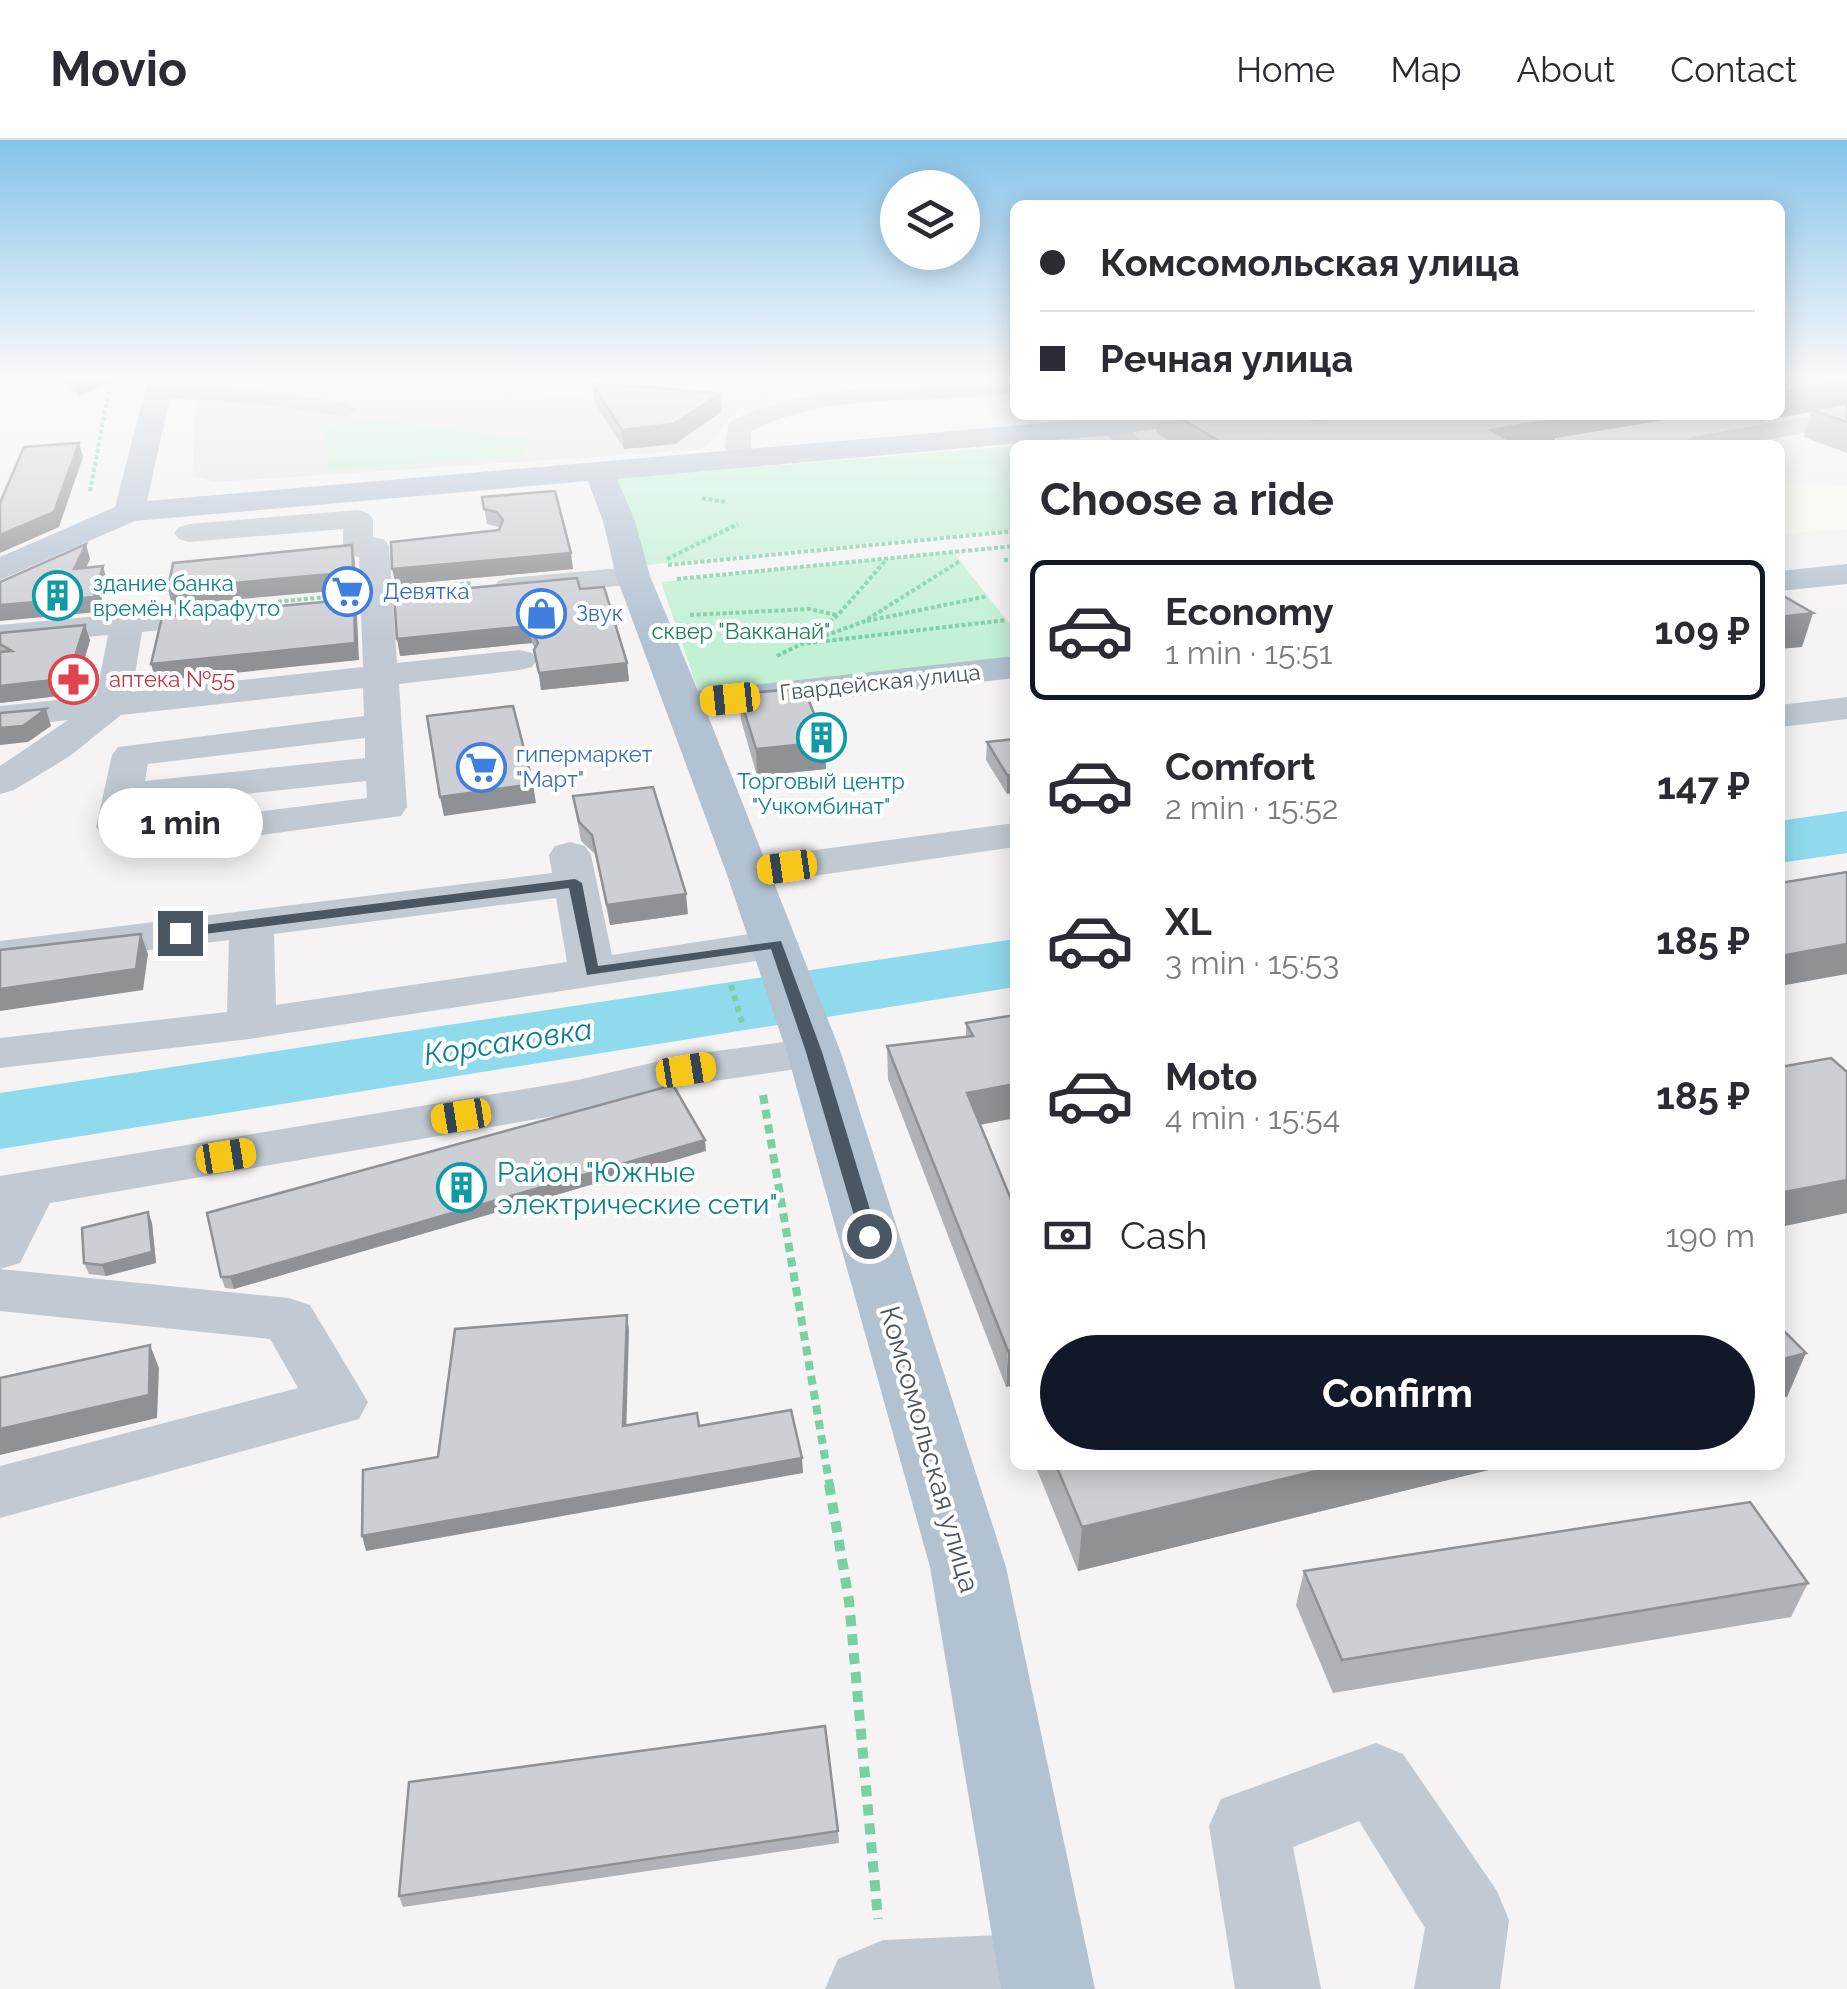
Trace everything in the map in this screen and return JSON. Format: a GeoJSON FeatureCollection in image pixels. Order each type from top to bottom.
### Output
{"type":"FeatureCollection","features":[{"type":"Feature","properties":{"kind":"main road"},"geometry":{"type":"LineString","coordinates":[[129,512],[140,465]]}},
{"type":"Feature","properties":{"kind":"main road"},"geometry":{"type":"LineString","coordinates":[[0,570],[129,512],[674,465]]}},
{"type":"Feature","properties":{"kind":"main road","name":"Комсомольская улица"},"geometry":{"type":"LineString","coordinates":[[599,472],[619,521],[649,569],[685,704],[749,872],[781,1016],[968,1567],[1047,1982]]}},
{"type":"Feature","properties":{"kind":"main road"},"geometry":{"type":"LineString","coordinates":[[1785,580],[1847,574]]}},
{"type":"Feature","properties":{"kind":"main road","name":"Гвардейская улица"},"geometry":{"type":"LineString","coordinates":[[685,704],[1010,668]]}},
{"type":"Feature","properties":{"kind":"street"},"geometry":{"type":"LineString","coordinates":[[187,547],[366,547],[414,543]]}},
{"type":"Feature","properties":{"kind":"street"},"geometry":{"type":"LineString","coordinates":[[366,547],[389,597],[378,674],[382,724],[384,768],[122,795],[131,755],[382,724]]}},
{"type":"Feature","properties":{"kind":"street"},"geometry":{"type":"LineString","coordinates":[[478,586],[649,569]]}},
{"type":"Feature","properties":{"kind":"street"},"geometry":{"type":"LineString","coordinates":[[338,604],[389,597]]}},
{"type":"Feature","properties":{"kind":"street"},"geometry":{"type":"LineString","coordinates":[[0,635],[260,607]]}},
{"type":"Feature","properties":{"kind":"street"},"geometry":{"type":"LineString","coordinates":[[0,782],[57,748],[112,704],[127,624]]}},
{"type":"Feature","properties":{"kind":"street"},"geometry":{"type":"LineString","coordinates":[[0,717],[520,660]]}},
{"type":"Feature","properties":{"kind":"street"},"geometry":{"type":"LineString","coordinates":[[1785,715],[1847,708]]}},
{"type":"Feature","properties":{"kind":"street"},"geometry":{"type":"LineString","coordinates":[[749,872],[1010,836]]}},
{"type":"Feature","properties":{"kind":"street"},"geometry":{"type":"LineString","coordinates":[[0,955],[251,924],[573,869],[592,972]]}},
{"type":"Feature","properties":{"kind":"street"},"geometry":{"type":"LineString","coordinates":[[249,1024],[253,996],[251,924]]}},
{"type":"Feature","properties":{"kind":"street"},"geometry":{"type":"LineString","coordinates":[[0,1052],[249,1024],[592,972],[781,1016]]}},
{"type":"Feature","properties":{"kind":"street"},"geometry":{"type":"LineString","coordinates":[[0,1248],[15,1192],[578,1096],[686,1070],[781,1016]]}},
{"type":"Feature","properties":{"kind":"street"},"geometry":{"type":"LineString","coordinates":[[0,1290],[290,1320],[337,1402],[0,1492]]}},
{"type":"Feature","properties":{"kind":"street"},"geometry":{"type":"LineString","coordinates":[[1278,1989],[1249,1826],[1376,1779],[1468,1920],[1457,1989]]}},
{"type":"Feature","properties":{"kind":"street"},"geometry":{"type":"LineString","coordinates":[[876,1986],[1047,1982]]}},
{"type":"Feature","properties":{"kind":"path"},"geometry":{"type":"LineString","coordinates":[[90,491],[95,465]]}},
{"type":"Feature","properties":{"kind":"path"},"geometry":{"type":"LineString","coordinates":[[649,569],[738,524]]}},
{"type":"Feature","properties":{"kind":"path"},"geometry":{"type":"LineString","coordinates":[[649,569],[1010,532]]}},
{"type":"Feature","properties":{"kind":"path"},"geometry":{"type":"LineString","coordinates":[[670,580],[1010,546]]}},
{"type":"Feature","properties":{"kind":"path"},"geometry":{"type":"LineString","coordinates":[[801,644],[838,615],[888,558]]}},
{"type":"Feature","properties":{"kind":"path"},"geometry":{"type":"LineString","coordinates":[[1004,560],[1010,559]]}},
{"type":"Feature","properties":{"kind":"path"},"geometry":{"type":"LineString","coordinates":[[863,622],[960,561]]}},
{"type":"Feature","properties":{"kind":"path"},"geometry":{"type":"LineString","coordinates":[[260,607],[478,586]]}},
{"type":"Feature","properties":{"kind":"path"},"geometry":{"type":"LineString","coordinates":[[767,660],[863,622],[988,596]]}},
{"type":"Feature","properties":{"kind":"path"},"geometry":{"type":"LineString","coordinates":[[673,616],[809,609],[838,615]]}},
{"type":"Feature","properties":{"kind":"path"},"geometry":{"type":"LineString","coordinates":[[801,644],[1006,620]]}},
{"type":"Feature","properties":{"kind":"path"},"geometry":{"type":"LineString","coordinates":[[730,980],[781,1016],[849,1602],[876,1986]]}},
{"type":"Feature","properties":{"kind":"shaded area"},"geometry":{"type":"Polygon","coordinates":[[[193,465],[467,465],[216,482],[192,476],[193,465]]]}},
{"type":"Feature","properties":{"kind":"shaded area"},"geometry":{"type":"Polygon","coordinates":[[[1785,482],[1847,486],[1847,529],[1785,534],[1785,482]]]}},
{"type":"Feature","properties":{"kind":"green space"},"geometry":{"type":"Polygon","coordinates":[[[328,465],[398,465],[328,470],[328,465]]]}},
{"type":"Feature","properties":{"kind":"green space"},"geometry":{"type":"Polygon","coordinates":[[[780,465],[1010,465],[1010,529],[646,565],[613,479],[780,465]]]}},
{"type":"Feature","properties":{"kind":"green space","name":"сквер \"Вакканай\""},"geometry":{"type":"Polygon","coordinates":[[[953,552],[1010,625],[1010,658],[699,693],[661,582],[953,552]]]}},
{"type":"Feature","properties":{"kind":"building"},"geometry":{"type":"Polygon","coordinates":[[[16,465],[71,465],[54,512],[0,535],[0,503],[16,465]]]}},
{"type":"Feature","properties":{"kind":"building"},"geometry":{"type":"Polygon","coordinates":[[[555,491],[571,553],[392,569],[391,542],[499,530],[503,520],[497,512],[484,509],[482,497],[555,491]]]}},
{"type":"Feature","properties":{"kind":"building"},"geometry":{"type":"Polygon","coordinates":[[[86,544],[74,569],[103,566],[94,597],[0,605],[0,582],[86,544]]]}},
{"type":"Feature","properties":{"kind":"building"},"geometry":{"type":"Polygon","coordinates":[[[352,545],[353,572],[168,589],[173,563],[352,545]]]}},
{"type":"Feature","properties":{"kind":"building"},"geometry":{"type":"Polygon","coordinates":[[[577,578],[580,589],[604,587],[627,663],[539,673],[534,650],[538,643],[529,626],[397,639],[394,595],[577,578]]]}},
{"type":"Feature","properties":{"kind":"building"},"geometry":{"type":"Polygon","coordinates":[[[1785,597],[1813,613],[1785,616],[1785,597]]]}},
{"type":"Feature","properties":{"kind":"building"},"geometry":{"type":"Polygon","coordinates":[[[354,599],[355,643],[151,664],[162,617],[354,599]]]}},
{"type":"Feature","properties":{"kind":"building"},"geometry":{"type":"Polygon","coordinates":[[[85,625],[68,678],[54,675],[53,680],[0,686],[0,652],[12,651],[0,644],[0,633],[85,625]]]}},
{"type":"Feature","properties":{"kind":"building"},"geometry":{"type":"Polygon","coordinates":[[[804,688],[825,742],[756,749],[739,694],[804,688]]]}},
{"type":"Feature","properties":{"kind":"building","name":"гипермаркет \"Март\""},"geometry":{"type":"Polygon","coordinates":[[[513,706],[533,784],[440,797],[427,716],[513,706]]]}},
{"type":"Feature","properties":{"kind":"building"},"geometry":{"type":"Polygon","coordinates":[[[46,709],[23,726],[0,728],[0,713],[46,709]]]}},
{"type":"Feature","properties":{"kind":"building"},"geometry":{"type":"Polygon","coordinates":[[[1010,740],[1010,775],[1007,775],[987,742],[1010,740]]]}},
{"type":"Feature","properties":{"kind":"building"},"geometry":{"type":"Polygon","coordinates":[[[653,787],[686,894],[607,905],[592,835],[579,822],[573,796],[653,787]]]}},
{"type":"Feature","properties":{"kind":"building"},"geometry":{"type":"Polygon","coordinates":[[[1847,872],[1847,944],[1785,955],[1785,882],[1847,872]]]}},
{"type":"Feature","properties":{"kind":"building"},"geometry":{"type":"Polygon","coordinates":[[[141,934],[136,969],[0,989],[0,950],[141,934]]]}},
{"type":"Feature","properties":{"kind":"building"},"geometry":{"type":"Polygon","coordinates":[[[1010,1016],[1010,1085],[967,1093],[1010,1197],[1008,1351],[887,1046],[973,1036],[966,1023],[1010,1016]]]}},
{"type":"Feature","properties":{"kind":"building"},"geometry":{"type":"Polygon","coordinates":[[[1831,1058],[1847,1072],[1847,1180],[1785,1192],[1785,1066],[1831,1058]]]}},
{"type":"Feature","properties":{"kind":"building","name":"Район \"Южные электрические сети\""},"geometry":{"type":"Polygon","coordinates":[[[673,1085],[705,1140],[221,1277],[207,1213],[673,1085]]]}},
{"type":"Feature","properties":{"kind":"building"},"geometry":{"type":"Polygon","coordinates":[[[148,1212],[152,1252],[102,1265],[84,1263],[82,1228],[148,1212]]]}},
{"type":"Feature","properties":{"kind":"building"},"geometry":{"type":"Polygon","coordinates":[[[627,1315],[623,1426],[697,1413],[699,1426],[791,1410],[802,1458],[362,1536],[363,1470],[438,1457],[455,1329],[627,1315]]]}},
{"type":"Feature","properties":{"kind":"building"},"geometry":{"type":"Polygon","coordinates":[[[1785,1332],[1806,1353],[1785,1359],[1785,1332]]]}},
{"type":"Feature","properties":{"kind":"building"},"geometry":{"type":"Polygon","coordinates":[[[150,1345],[149,1395],[0,1429],[0,1378],[150,1345]]]}},
{"type":"Feature","properties":{"kind":"building"},"geometry":{"type":"Polygon","coordinates":[[[1058,1470],[1320,1470],[1082,1527],[1058,1470]]]}},
{"type":"Feature","properties":{"kind":"building"},"geometry":{"type":"Polygon","coordinates":[[[1750,1502],[1808,1583],[1342,1660],[1304,1571],[1750,1502]]]}},
{"type":"Feature","properties":{"kind":"building"},"geometry":{"type":"Polygon","coordinates":[[[825,1726],[838,1831],[399,1896],[409,1782],[825,1726]]]}},
{"type":"Feature","properties":{"kind":"waterway","name":"Корсаковка"},"geometry":{"type":"LineString","coordinates":[[1785,841],[1847,832]]}},
{"type":"Feature","properties":{"kind":"waterway","name":"Корсаковка"},"geometry":{"type":"LineString","coordinates":[[0,1121],[1010,964]]}},
{"type":"Feature","properties":{"kind":"place","name":"Девятка"},"geometry":{"type":"Point","coordinates":[348,591]}},
{"type":"Feature","properties":{"kind":"place","name":"здание банка времён Карафуто"},"geometry":{"type":"Point","coordinates":[58,596]}},
{"type":"Feature","properties":{"kind":"place","name":"Звук"},"geometry":{"type":"Point","coordinates":[541,613]}},
{"type":"Feature","properties":{"kind":"place","name":"аптека №55"},"geometry":{"type":"Point","coordinates":[74,679]}},
{"type":"Feature","properties":{"kind":"place","name":"Торговый центр \"Учкомбинат\""},"geometry":{"type":"Point","coordinates":[821,737]}},
{"type":"Feature","properties":{"kind":"place","name":"гипермаркет \"Март\""},"geometry":{"type":"Point","coordinates":[481,767]}},
{"type":"Feature","properties":{"kind":"place","name":"Район \"Южные электрические сети\""},"geometry":{"type":"Point","coordinates":[462,1188]}},
{"type":"Feature","properties":{"kind":"route"},"geometry":{"type":"LineString","coordinates":[[180,933],[575,883],[592,972],[776,944],[814,1052],[869,1236]]}}]}
